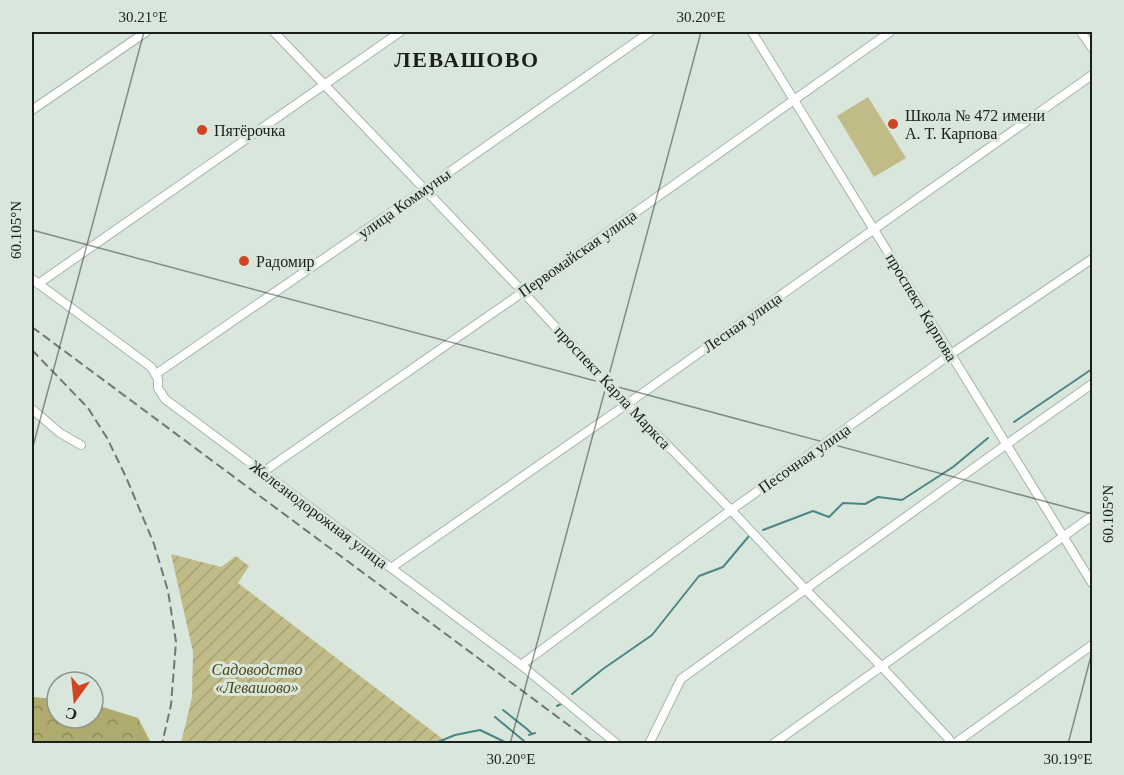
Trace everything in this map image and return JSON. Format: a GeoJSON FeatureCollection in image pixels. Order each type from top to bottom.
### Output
{"type":"FeatureCollection","features":[{"type":"Feature","properties":{"kind":"street"},"geometry":{"type":"LineString","coordinates":[[32,110],[146,32]]}},
{"type":"Feature","properties":{"kind":"street","name":"проспект Карла Маркса"},"geometry":{"type":"LineString","coordinates":[[274,32],[627,404],[882,666],[952,744]]}},
{"type":"Feature","properties":{"kind":"street"},"geometry":{"type":"LineString","coordinates":[[35,282],[400,32]]}},
{"type":"Feature","properties":{"kind":"street","name":"улица Коммуны"},"geometry":{"type":"LineString","coordinates":[[156,374],[650,32]]}},
{"type":"Feature","properties":{"kind":"street","name":"проспект Карпова"},"geometry":{"type":"LineString","coordinates":[[752,32],[1092,583]]}},
{"type":"Feature","properties":{"kind":"street","name":"Первомайская улица"},"geometry":{"type":"LineString","coordinates":[[263,472],[523,292],[890,32]]}},
{"type":"Feature","properties":{"kind":"street"},"geometry":{"type":"LineString","coordinates":[[1081,32],[1092,48]]}},
{"type":"Feature","properties":{"kind":"street","name":"Лесная улица"},"geometry":{"type":"LineString","coordinates":[[391,568],[1092,75]]}},
{"type":"Feature","properties":{"kind":"street","name":"Песочная улица"},"geometry":{"type":"LineString","coordinates":[[521,665],[731,510],[951,354],[1092,259]]}},
{"type":"Feature","properties":{"kind":"street","name":"Железнодорожная улица"},"geometry":{"type":"LineString","coordinates":[[35,282],[151,367],[158,379],[158,388],[165,399],[521,665],[617,744]]}},
{"type":"Feature","properties":{"kind":"street"},"geometry":{"type":"LineString","coordinates":[[649,744],[681,679],[1092,384]]}},
{"type":"Feature","properties":{"kind":"street"},"geometry":{"type":"LineString","coordinates":[[32,409],[60,433],[81,445]]}},
{"type":"Feature","properties":{"kind":"street"},"geometry":{"type":"LineString","coordinates":[[773,744],[1092,516]]}},
{"type":"Feature","properties":{"kind":"street"},"geometry":{"type":"LineString","coordinates":[[952,744],[1092,645]]}},
{"type":"Feature","properties":{"kind":"green space"},"geometry":{"type":"Polygon","coordinates":[[[868,97],[906,158],[874,177],[837,116],[868,97]]]}},
{"type":"Feature","properties":{"kind":"green space","name":"Садоводство «Левашово»"},"geometry":{"type":"Polygon","coordinates":[[[171,554],[221,567],[236,556],[249,566],[238,583],[448,743],[181,743],[192,697],[193,652],[171,554]]]}},
{"type":"Feature","properties":{"kind":"green space"},"geometry":{"type":"Polygon","coordinates":[[[32,697],[45,698],[45,730],[105,730],[105,708],[138,718],[151,743],[32,743],[32,697]]]}},
{"type":"Feature","properties":{"kind":"waterway"},"geometry":{"type":"LineString","coordinates":[[1014,422],[1092,369]]}},
{"type":"Feature","properties":{"kind":"waterway"},"geometry":{"type":"LineString","coordinates":[[763,530],[813,511],[829,517],[843,503],[865,504],[878,497],[902,500],[953,467],[988,438]]}},
{"type":"Feature","properties":{"kind":"waterway"},"geometry":{"type":"LineString","coordinates":[[572,694],[652,635],[699,576],[723,567],[749,536]]}},
{"type":"Feature","properties":{"kind":"waterway"},"geometry":{"type":"LineString","coordinates":[[557,706],[561,704]]}},
{"type":"Feature","properties":{"kind":"waterway"},"geometry":{"type":"LineString","coordinates":[[503,710],[531,733]]}},
{"type":"Feature","properties":{"kind":"waterway"},"geometry":{"type":"LineString","coordinates":[[495,717],[524,741]]}},
{"type":"Feature","properties":{"kind":"waterway"},"geometry":{"type":"LineString","coordinates":[[433,744],[455,735],[480,730],[509,744]]}},
{"type":"Feature","properties":{"kind":"waterway"},"geometry":{"type":"LineString","coordinates":[[529,735],[535,733]]}},
{"type":"Feature","properties":{"kind":"railway"},"geometry":{"type":"LineString","coordinates":[[32,327],[594,744]]}},
{"type":"Feature","properties":{"kind":"railway"},"geometry":{"type":"LineString","coordinates":[[32,350],[88,408],[107,438],[154,544],[168,591],[176,642],[171,705],[162,744]]}},
{"type":"Feature","properties":{"kind":"place","name":"Школа № 472 имени А. Т. Карпова"},"geometry":{"type":"Point","coordinates":[893,124]}},
{"type":"Feature","properties":{"kind":"place","name":"Пятёрочка"},"geometry":{"type":"Point","coordinates":[202,130]}},
{"type":"Feature","properties":{"kind":"place","name":"Радомир"},"geometry":{"type":"Point","coordinates":[244,261]}},
{"type":"Feature","properties":{"kind":"district","name":"ЛЕВАШОВО"},"geometry":{"type":"Point","coordinates":[467,59]}}]}
